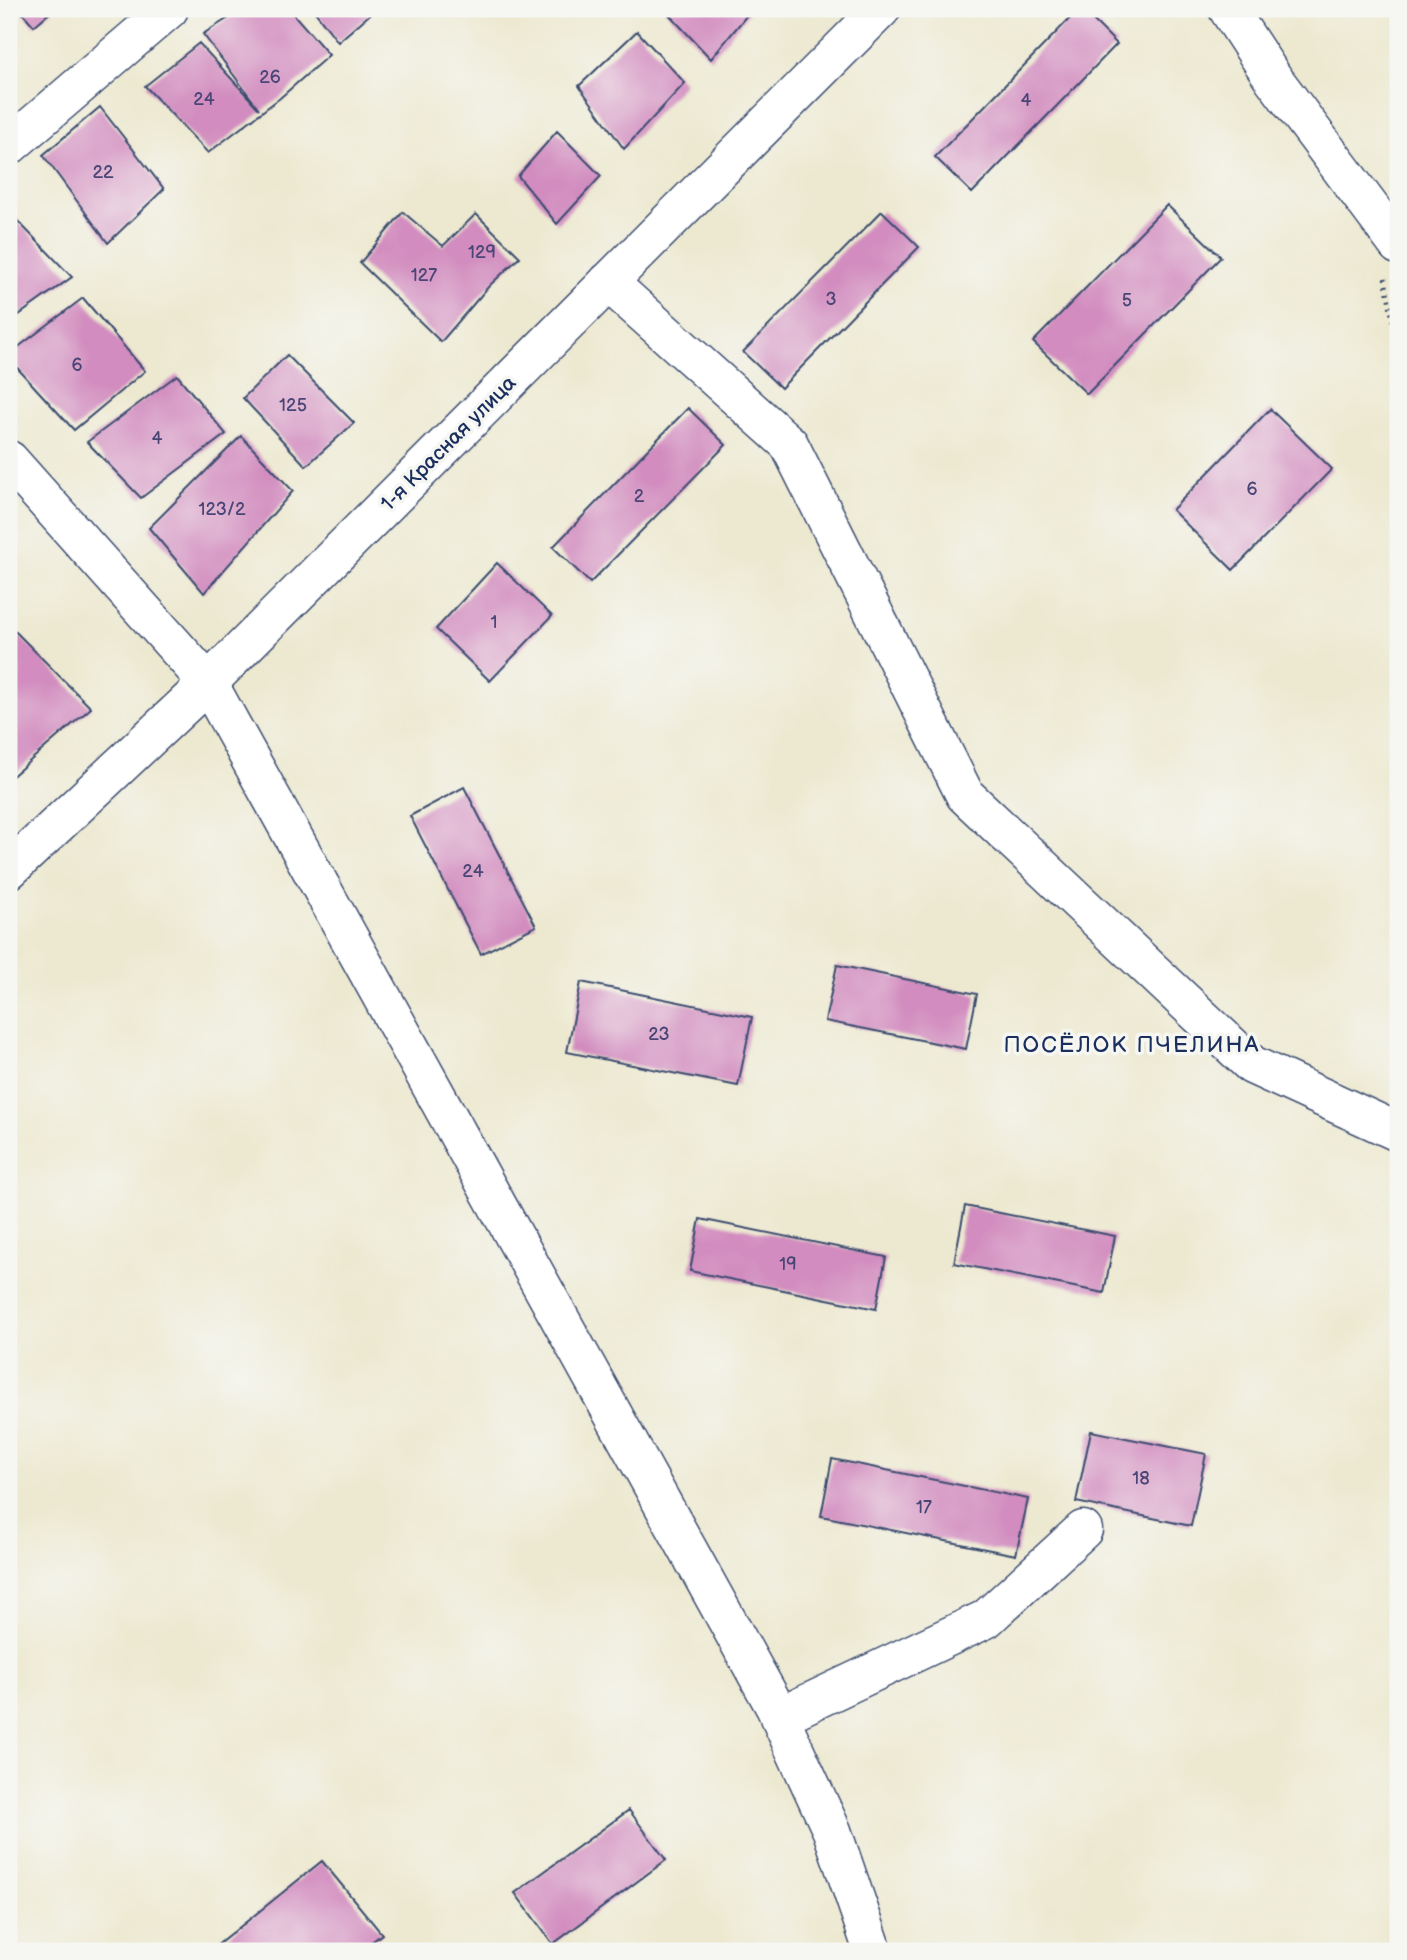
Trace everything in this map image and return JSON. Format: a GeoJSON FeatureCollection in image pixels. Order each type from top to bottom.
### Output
{"type":"FeatureCollection","features":[{"type":"Feature","properties":{"kind":"street"},"geometry":{"type":"LineString","coordinates":[[9,146],[169,9]]}},
{"type":"Feature","properties":{"kind":"street","name":"1-я Красная улица"},"geometry":{"type":"LineString","coordinates":[[9,870],[208,683],[881,9]]}},
{"type":"Feature","properties":{"kind":"street"},"geometry":{"type":"LineString","coordinates":[[1228,9],[1273,78],[1398,245]]}},
{"type":"Feature","properties":{"kind":"street"},"geometry":{"type":"LineString","coordinates":[[608,282],[789,444],[965,795],[1252,1065],[1398,1132]]}},
{"type":"Feature","properties":{"kind":"street"},"geometry":{"type":"LineString","coordinates":[[9,460],[208,683],[779,1717],[832,1832],[873,1951]]}},
{"type":"Feature","properties":{"kind":"street"},"geometry":{"type":"LineString","coordinates":[[779,1717],[986,1619],[1083,1530]]}},
{"type":"Feature","properties":{"kind":"building"},"geometry":{"type":"Polygon","coordinates":[[[19,9],[54,9],[34,26],[19,9]]]}},
{"type":"Feature","properties":{"kind":"building"},"geometry":{"type":"Polygon","coordinates":[[[243,9],[289,9],[329,55],[280,98],[208,153],[145,86],[199,43],[259,109],[203,34],[243,9]]]}},
{"type":"Feature","properties":{"kind":"building"},"geometry":{"type":"Polygon","coordinates":[[[313,9],[376,9],[338,42],[313,9]]]}},
{"type":"Feature","properties":{"kind":"building"},"geometry":{"type":"Polygon","coordinates":[[[664,9],[752,9],[711,59],[664,9]]]}},
{"type":"Feature","properties":{"kind":"building"},"geometry":{"type":"Polygon","coordinates":[[[1079,9],[1117,44],[972,193],[935,157],[1079,9]]]}},
{"type":"Feature","properties":{"kind":"building"},"geometry":{"type":"Polygon","coordinates":[[[637,31],[685,83],[624,149],[579,86],[637,31]]]}},
{"type":"Feature","properties":{"kind":"building"},"geometry":{"type":"Polygon","coordinates":[[[100,107],[164,189],[108,243],[43,155],[100,107]]]}},
{"type":"Feature","properties":{"kind":"building"},"geometry":{"type":"Polygon","coordinates":[[[557,131],[601,176],[557,224],[518,176],[557,131]]]}},
{"type":"Feature","properties":{"kind":"building"},"geometry":{"type":"Polygon","coordinates":[[[1167,205],[1221,257],[1087,394],[1033,342],[1167,205]]]}},
{"type":"Feature","properties":{"kind":"building"},"geometry":{"type":"Polygon","coordinates":[[[882,211],[919,247],[781,388],[743,352],[882,211]]]}},
{"type":"Feature","properties":{"kind":"building"},"geometry":{"type":"Polygon","coordinates":[[[9,212],[72,277],[9,322],[9,212]]]}},
{"type":"Feature","properties":{"kind":"building"},"geometry":{"type":"Polygon","coordinates":[[[403,212],[443,246],[476,214],[520,257],[489,286],[441,342],[360,263],[403,212]]]}},
{"type":"Feature","properties":{"kind":"building"},"geometry":{"type":"Polygon","coordinates":[[[83,298],[145,371],[74,430],[9,359],[9,354],[83,298]]]}},
{"type":"Feature","properties":{"kind":"building"},"geometry":{"type":"Polygon","coordinates":[[[287,355],[354,423],[306,466],[243,398],[287,355]]]}},
{"type":"Feature","properties":{"kind":"building"},"geometry":{"type":"Polygon","coordinates":[[[177,375],[226,434],[141,498],[87,442],[177,375]]]}},
{"type":"Feature","properties":{"kind":"building"},"geometry":{"type":"Polygon","coordinates":[[[688,408],[726,445],[590,583],[553,547],[688,408]]]}},
{"type":"Feature","properties":{"kind":"building"},"geometry":{"type":"Polygon","coordinates":[[[1270,409],[1332,469],[1233,570],[1172,510],[1270,409]]]}},
{"type":"Feature","properties":{"kind":"building"},"geometry":{"type":"Polygon","coordinates":[[[241,436],[293,491],[204,593],[149,528],[241,436]]]}},
{"type":"Feature","properties":{"kind":"building"},"geometry":{"type":"Polygon","coordinates":[[[497,563],[552,616],[490,681],[436,629],[497,563]]]}},
{"type":"Feature","properties":{"kind":"building"},"geometry":{"type":"Polygon","coordinates":[[[9,625],[91,708],[9,779],[9,625]]]}},
{"type":"Feature","properties":{"kind":"building"},"geometry":{"type":"Polygon","coordinates":[[[464,787],[536,926],[481,954],[410,816],[464,787]]]}},
{"type":"Feature","properties":{"kind":"building"},"geometry":{"type":"Polygon","coordinates":[[[837,965],[977,994],[966,1049],[825,1021],[837,965]]]}},
{"type":"Feature","properties":{"kind":"building"},"geometry":{"type":"Polygon","coordinates":[[[581,982],[752,1017],[738,1086],[567,1052],[581,982]]]}},
{"type":"Feature","properties":{"kind":"building"},"geometry":{"type":"Polygon","coordinates":[[[965,1206],[1115,1236],[1104,1293],[954,1263],[965,1206]]]}},
{"type":"Feature","properties":{"kind":"building"},"geometry":{"type":"Polygon","coordinates":[[[700,1219],[886,1257],[876,1309],[690,1271],[700,1219]]]}},
{"type":"Feature","properties":{"kind":"building"},"geometry":{"type":"Polygon","coordinates":[[[1091,1431],[1206,1454],[1191,1526],[1076,1502],[1091,1431]]]}},
{"type":"Feature","properties":{"kind":"building"},"geometry":{"type":"Polygon","coordinates":[[[832,1459],[1028,1499],[1016,1555],[821,1516],[832,1459]]]}},
{"type":"Feature","properties":{"kind":"building"},"geometry":{"type":"Polygon","coordinates":[[[629,1810],[666,1860],[553,1944],[515,1893],[629,1810]]]}},
{"type":"Feature","properties":{"kind":"building"},"geometry":{"type":"Polygon","coordinates":[[[322,1861],[382,1934],[360,1951],[210,1951],[322,1861]]]}},
{"type":"Feature","properties":{"kind":"district","name":"ПОСЁЛОК ПЧЕЛИНА"},"geometry":{"type":"Point","coordinates":[1132,1044]}}]}
